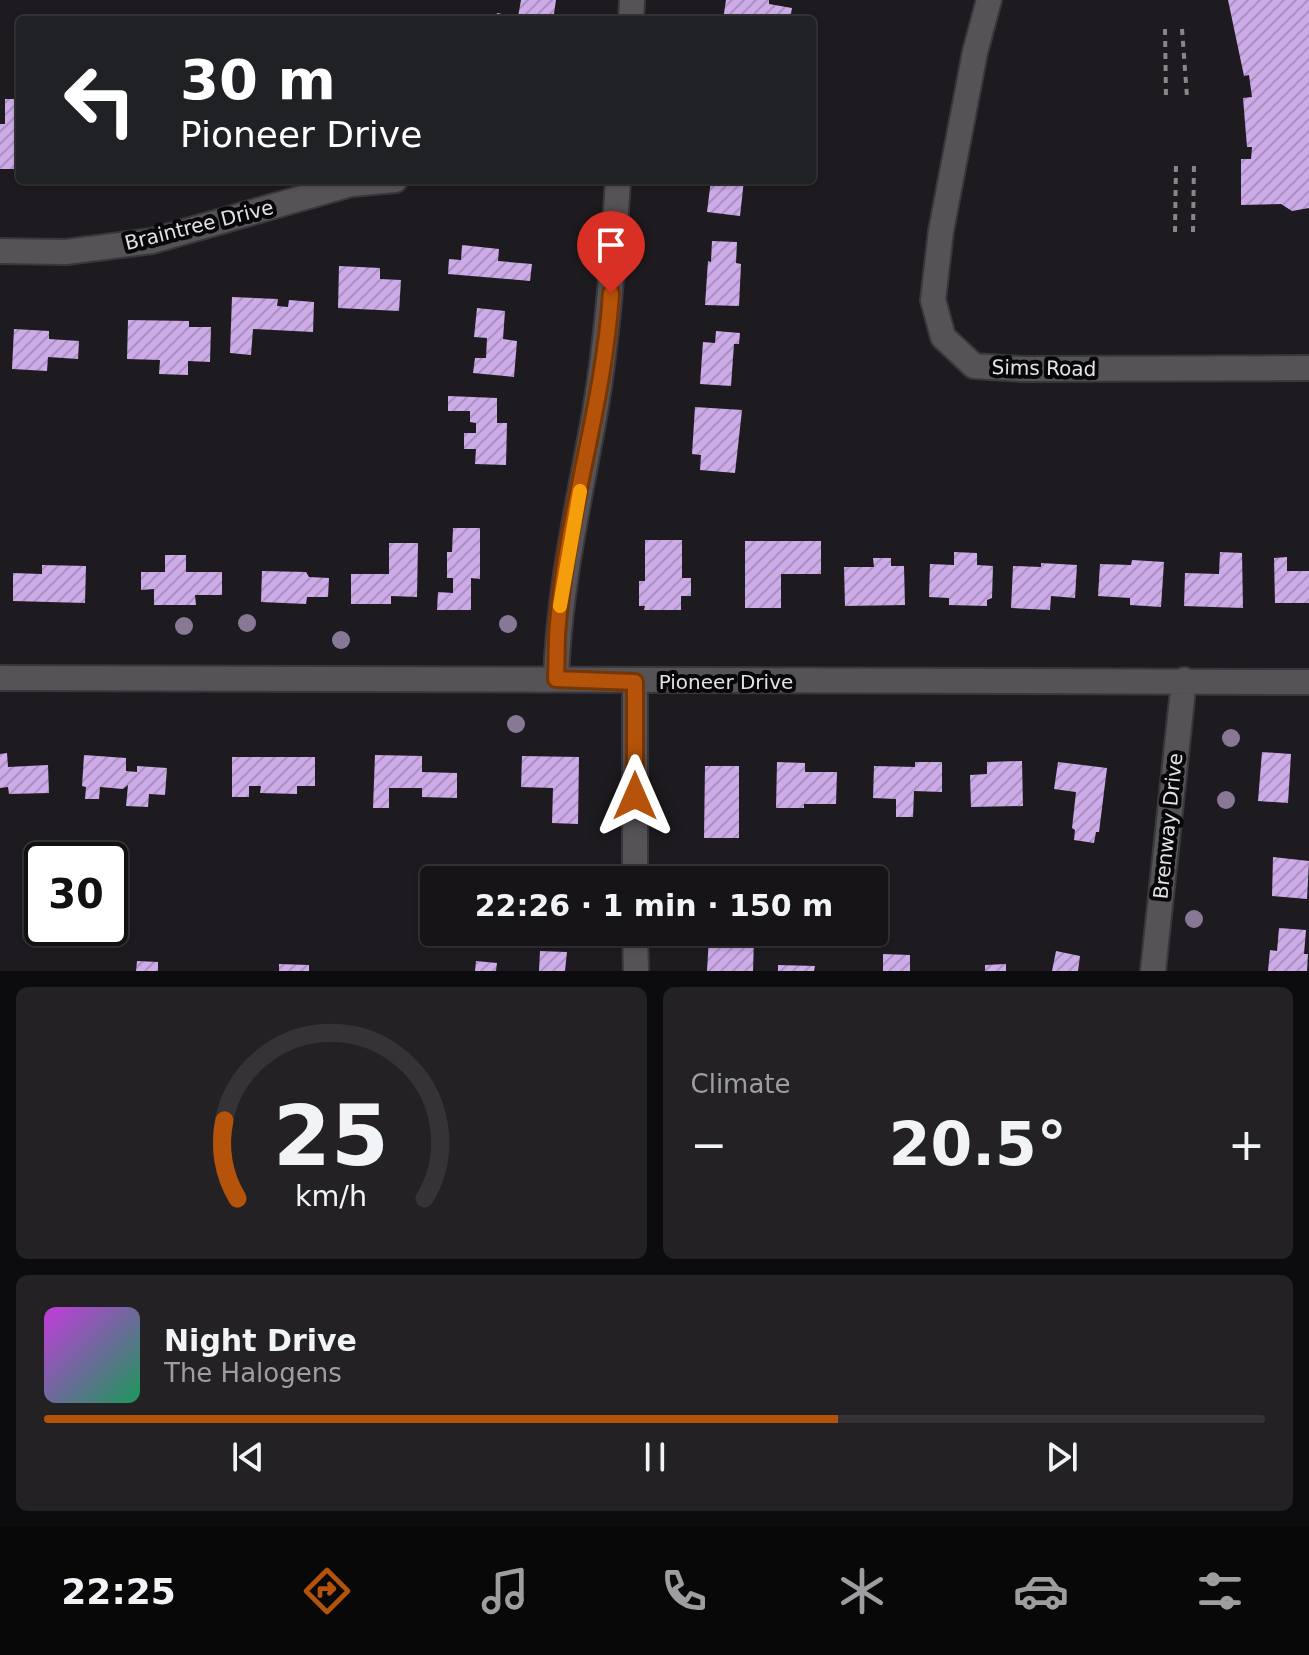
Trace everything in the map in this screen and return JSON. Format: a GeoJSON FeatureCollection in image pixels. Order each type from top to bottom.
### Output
{"type":"FeatureCollection","features":[{"type":"Feature","properties":{"kind":"street","name":"Sims Road"},"geometry":{"type":"LineString","coordinates":[[989,0],[975,52],[941,231],[933,300],[943,337],[974,366],[1022,369],[1309,368]]}},
{"type":"Feature","properties":{"kind":"street","name":"Braintree Drive"},"geometry":{"type":"LineString","coordinates":[[0,251],[66,252],[152,241],[351,184]]}},
{"type":"Feature","properties":{"kind":"street"},"geometry":{"type":"LineString","coordinates":[[556,679],[558,622],[566,562],[609,322],[618,184]]}},
{"type":"Feature","properties":{"kind":"street","name":"Pioneer Drive"},"geometry":{"type":"LineString","coordinates":[[0,678],[1309,682]]}},
{"type":"Feature","properties":{"kind":"street","name":"Brenway Drive"},"geometry":{"type":"LineString","coordinates":[[1153,971],[1184,680]]}},
{"type":"Feature","properties":{"kind":"street"},"geometry":{"type":"LineString","coordinates":[[635,682],[635,866]]}},
{"type":"Feature","properties":{"kind":"street"},"geometry":{"type":"LineString","coordinates":[[635,946],[636,971]]}},
{"type":"Feature","properties":{"kind":"path"},"geometry":{"type":"LineString","coordinates":[[1165,29],[1166,97]]}},
{"type":"Feature","properties":{"kind":"path"},"geometry":{"type":"LineString","coordinates":[[1182,29],[1187,97]]}},
{"type":"Feature","properties":{"kind":"path"},"geometry":{"type":"LineString","coordinates":[[1175,232],[1176,163]]}},
{"type":"Feature","properties":{"kind":"path"},"geometry":{"type":"LineString","coordinates":[[1193,232],[1194,163]]}},
{"type":"Feature","properties":{"kind":"building"},"geometry":{"type":"Polygon","coordinates":[[[521,0],[556,0],[554,16],[518,16],[521,0]]]}},
{"type":"Feature","properties":{"kind":"building"},"geometry":{"type":"Polygon","coordinates":[[[726,0],[769,0],[769,4],[792,8],[791,16],[724,16],[726,0]]]}},
{"type":"Feature","properties":{"kind":"building"},"geometry":{"type":"Polygon","coordinates":[[[1228,0],[1309,0],[1309,208],[1292,211],[1281,204],[1241,205],[1241,159],[1251,159],[1252,147],[1247,147],[1243,98],[1252,97],[1249,75],[1244,76],[1228,0]]]}},
{"type":"Feature","properties":{"kind":"building"},"geometry":{"type":"Polygon","coordinates":[[[5,99],[16,99],[16,169],[0,169],[0,124],[5,124],[5,99]]]}},
{"type":"Feature","properties":{"kind":"building"},"geometry":{"type":"Polygon","coordinates":[[[710,184],[744,184],[740,216],[707,212],[710,184]]]}},
{"type":"Feature","properties":{"kind":"building"},"geometry":{"type":"Polygon","coordinates":[[[712,241],[737,242],[736,263],[741,264],[739,306],[705,305],[712,241]]]}},
{"type":"Feature","properties":{"kind":"building"},"geometry":{"type":"Polygon","coordinates":[[[462,245],[499,249],[498,261],[532,264],[530,281],[448,274],[449,259],[461,260],[462,245]]]}},
{"type":"Feature","properties":{"kind":"building"},"geometry":{"type":"Polygon","coordinates":[[[339,266],[380,268],[380,279],[401,280],[399,311],[338,308],[339,266]]]}},
{"type":"Feature","properties":{"kind":"building"},"geometry":{"type":"Polygon","coordinates":[[[232,297],[278,299],[277,306],[288,307],[289,300],[314,302],[313,332],[253,329],[251,355],[230,353],[232,297]]]}},
{"type":"Feature","properties":{"kind":"building"},"geometry":{"type":"Polygon","coordinates":[[[477,308],[505,311],[503,339],[517,341],[514,377],[473,373],[475,358],[486,358],[487,338],[474,337],[477,308]]]}},
{"type":"Feature","properties":{"kind":"building"},"geometry":{"type":"Polygon","coordinates":[[[128,320],[189,321],[189,327],[211,327],[210,362],[188,361],[188,375],[159,374],[160,360],[127,359],[128,320]]]}},
{"type":"Feature","properties":{"kind":"building"},"geometry":{"type":"Polygon","coordinates":[[[14,329],[49,331],[49,339],[79,341],[78,359],[48,357],[47,371],[12,369],[14,329]]]}},
{"type":"Feature","properties":{"kind":"building"},"geometry":{"type":"Polygon","coordinates":[[[716,331],[740,333],[739,344],[734,344],[731,386],[700,384],[703,342],[715,343],[716,331]]]}},
{"type":"Feature","properties":{"kind":"building"},"geometry":{"type":"Polygon","coordinates":[[[448,396],[497,398],[497,423],[507,423],[506,465],[475,464],[476,449],[464,449],[464,433],[476,433],[476,423],[470,422],[470,411],[448,411],[448,396]]]}},
{"type":"Feature","properties":{"kind":"building"},"geometry":{"type":"Polygon","coordinates":[[[695,407],[742,410],[735,473],[700,470],[701,455],[692,454],[695,407]]]}},
{"type":"Feature","properties":{"kind":"building"},"geometry":{"type":"Polygon","coordinates":[[[453,528],[480,528],[480,579],[471,578],[471,610],[437,610],[438,592],[453,593],[453,578],[447,578],[447,552],[452,552],[453,528]]]}},
{"type":"Feature","properties":{"kind":"building"},"geometry":{"type":"Polygon","coordinates":[[[645,540],[682,540],[682,578],[691,578],[691,596],[681,596],[681,610],[644,610],[645,606],[639,606],[639,581],[645,581],[645,540]]]}},
{"type":"Feature","properties":{"kind":"building"},"geometry":{"type":"Polygon","coordinates":[[[745,541],[821,541],[821,574],[781,574],[781,608],[745,608],[745,541]]]}},
{"type":"Feature","properties":{"kind":"building"},"geometry":{"type":"Polygon","coordinates":[[[389,543],[418,543],[417,597],[391,596],[391,604],[351,604],[351,574],[389,574],[389,543]]]}},
{"type":"Feature","properties":{"kind":"building"},"geometry":{"type":"Polygon","coordinates":[[[954,552],[977,553],[977,565],[993,566],[992,598],[987,600],[987,606],[949,605],[949,598],[929,597],[930,564],[954,565],[954,552]]]}},
{"type":"Feature","properties":{"kind":"building"},"geometry":{"type":"Polygon","coordinates":[[[1220,552],[1242,553],[1243,608],[1184,606],[1185,573],[1219,574],[1220,552]]]}},
{"type":"Feature","properties":{"kind":"building"},"geometry":{"type":"Polygon","coordinates":[[[165,555],[186,555],[186,572],[222,572],[222,595],[195,595],[196,605],[154,605],[154,589],[141,590],[141,572],[165,572],[165,555]]]}},
{"type":"Feature","properties":{"kind":"building"},"geometry":{"type":"Polygon","coordinates":[[[1287,557],[1287,571],[1309,571],[1309,603],[1275,603],[1274,558],[1287,557]]]}},
{"type":"Feature","properties":{"kind":"building"},"geometry":{"type":"Polygon","coordinates":[[[873,558],[891,558],[891,566],[904,566],[905,605],[845,606],[844,567],[874,567],[873,558]]]}},
{"type":"Feature","properties":{"kind":"building"},"geometry":{"type":"Polygon","coordinates":[[[1132,560],[1164,562],[1161,607],[1130,605],[1130,598],[1098,596],[1100,564],[1131,565],[1132,560]]]}},
{"type":"Feature","properties":{"kind":"building"},"geometry":{"type":"Polygon","coordinates":[[[1041,563],[1077,565],[1075,598],[1051,596],[1050,610],[1011,608],[1013,566],[1041,567],[1041,563]]]}},
{"type":"Feature","properties":{"kind":"building"},"geometry":{"type":"Polygon","coordinates":[[[42,565],[86,566],[85,603],[13,601],[13,573],[42,574],[42,565]]]}},
{"type":"Feature","properties":{"kind":"building"},"geometry":{"type":"Polygon","coordinates":[[[262,571],[306,572],[309,577],[329,578],[328,597],[307,597],[306,604],[261,602],[262,571]]]}},
{"type":"Feature","properties":{"kind":"building"},"geometry":{"type":"Polygon","coordinates":[[[1262,752],[1291,754],[1288,803],[1258,801],[1262,752]]]}},
{"type":"Feature","properties":{"kind":"building"},"geometry":{"type":"Polygon","coordinates":[[[7,753],[8,767],[48,765],[49,793],[9,794],[8,787],[0,788],[0,754],[7,753]]]}},
{"type":"Feature","properties":{"kind":"building"},"geometry":{"type":"Polygon","coordinates":[[[84,755],[126,758],[126,771],[137,772],[137,766],[167,768],[165,795],[149,794],[148,807],[126,806],[128,785],[123,789],[100,787],[99,799],[85,799],[86,787],[82,786],[84,755]]]}},
{"type":"Feature","properties":{"kind":"building"},"geometry":{"type":"Polygon","coordinates":[[[375,755],[422,756],[422,772],[457,773],[457,798],[422,797],[422,788],[389,788],[389,808],[373,808],[375,755]]]}},
{"type":"Feature","properties":{"kind":"building"},"geometry":{"type":"Polygon","coordinates":[[[522,756],[579,757],[578,824],[552,823],[553,788],[521,787],[522,756]]]}},
{"type":"Feature","properties":{"kind":"building"},"geometry":{"type":"Polygon","coordinates":[[[232,757],[315,757],[315,786],[297,786],[297,794],[260,793],[261,786],[249,786],[249,797],[232,797],[232,757]]]}},
{"type":"Feature","properties":{"kind":"building"},"geometry":{"type":"Polygon","coordinates":[[[1022,761],[1023,806],[971,807],[970,775],[987,774],[987,762],[1022,761]]]}},
{"type":"Feature","properties":{"kind":"building"},"geometry":{"type":"Polygon","coordinates":[[[777,762],[805,763],[805,772],[837,772],[836,804],[776,808],[777,762]]]}},
{"type":"Feature","properties":{"kind":"building"},"geometry":{"type":"Polygon","coordinates":[[[915,762],[942,762],[942,792],[914,791],[913,817],[896,817],[896,799],[873,798],[874,766],[915,767],[915,762]]]}},
{"type":"Feature","properties":{"kind":"building"},"geometry":{"type":"Polygon","coordinates":[[[1058,762],[1107,768],[1099,832],[1096,832],[1094,843],[1074,840],[1075,830],[1072,828],[1076,792],[1054,789],[1058,762]]]}},
{"type":"Feature","properties":{"kind":"building"},"geometry":{"type":"Polygon","coordinates":[[[705,766],[739,766],[739,838],[704,838],[705,766]]]}},
{"type":"Feature","properties":{"kind":"building"},"geometry":{"type":"Polygon","coordinates":[[[1273,857],[1309,861],[1307,899],[1272,896],[1273,857]]]}},
{"type":"Feature","properties":{"kind":"building"},"geometry":{"type":"Polygon","coordinates":[[[1279,928],[1306,930],[1304,954],[1308,954],[1307,971],[1268,971],[1270,950],[1277,951],[1279,928]]]}},
{"type":"Feature","properties":{"kind":"building"},"geometry":{"type":"Polygon","coordinates":[[[708,946],[754,946],[753,971],[707,971],[708,946]]]}},
{"type":"Feature","properties":{"kind":"building"},"geometry":{"type":"Polygon","coordinates":[[[540,951],[567,952],[565,971],[539,971],[540,951]]]}},
{"type":"Feature","properties":{"kind":"building"},"geometry":{"type":"Polygon","coordinates":[[[1056,951],[1080,956],[1078,971],[1052,971],[1056,951]]]}},
{"type":"Feature","properties":{"kind":"building"},"geometry":{"type":"Polygon","coordinates":[[[883,954],[910,955],[910,971],[883,971],[883,954]]]}},
{"type":"Feature","properties":{"kind":"building"},"geometry":{"type":"Polygon","coordinates":[[[137,961],[158,962],[158,971],[136,971],[137,961]]]}},
{"type":"Feature","properties":{"kind":"building"},"geometry":{"type":"Polygon","coordinates":[[[476,961],[497,963],[496,971],[475,971],[476,961]]]}},
{"type":"Feature","properties":{"kind":"building"},"geometry":{"type":"Polygon","coordinates":[[[279,964],[309,965],[309,971],[279,971],[279,964]]]}},
{"type":"Feature","properties":{"kind":"building"},"geometry":{"type":"Polygon","coordinates":[[[1006,964],[1006,971],[985,971],[985,965],[1006,964]]]}},
{"type":"Feature","properties":{"kind":"building"},"geometry":{"type":"Polygon","coordinates":[[[778,965],[815,966],[814,971],[778,971],[778,965]]]}},
{"type":"Feature","properties":{"kind":"slow traffic"},"geometry":{"type":"LineString","coordinates":[[560,606],[580,491]]}},
{"type":"Feature","properties":{"kind":"route"},"geometry":{"type":"LineString","coordinates":[[611,293],[595,412],[566,562],[558,622],[556,679],[635,682],[635,796]]}}]}
